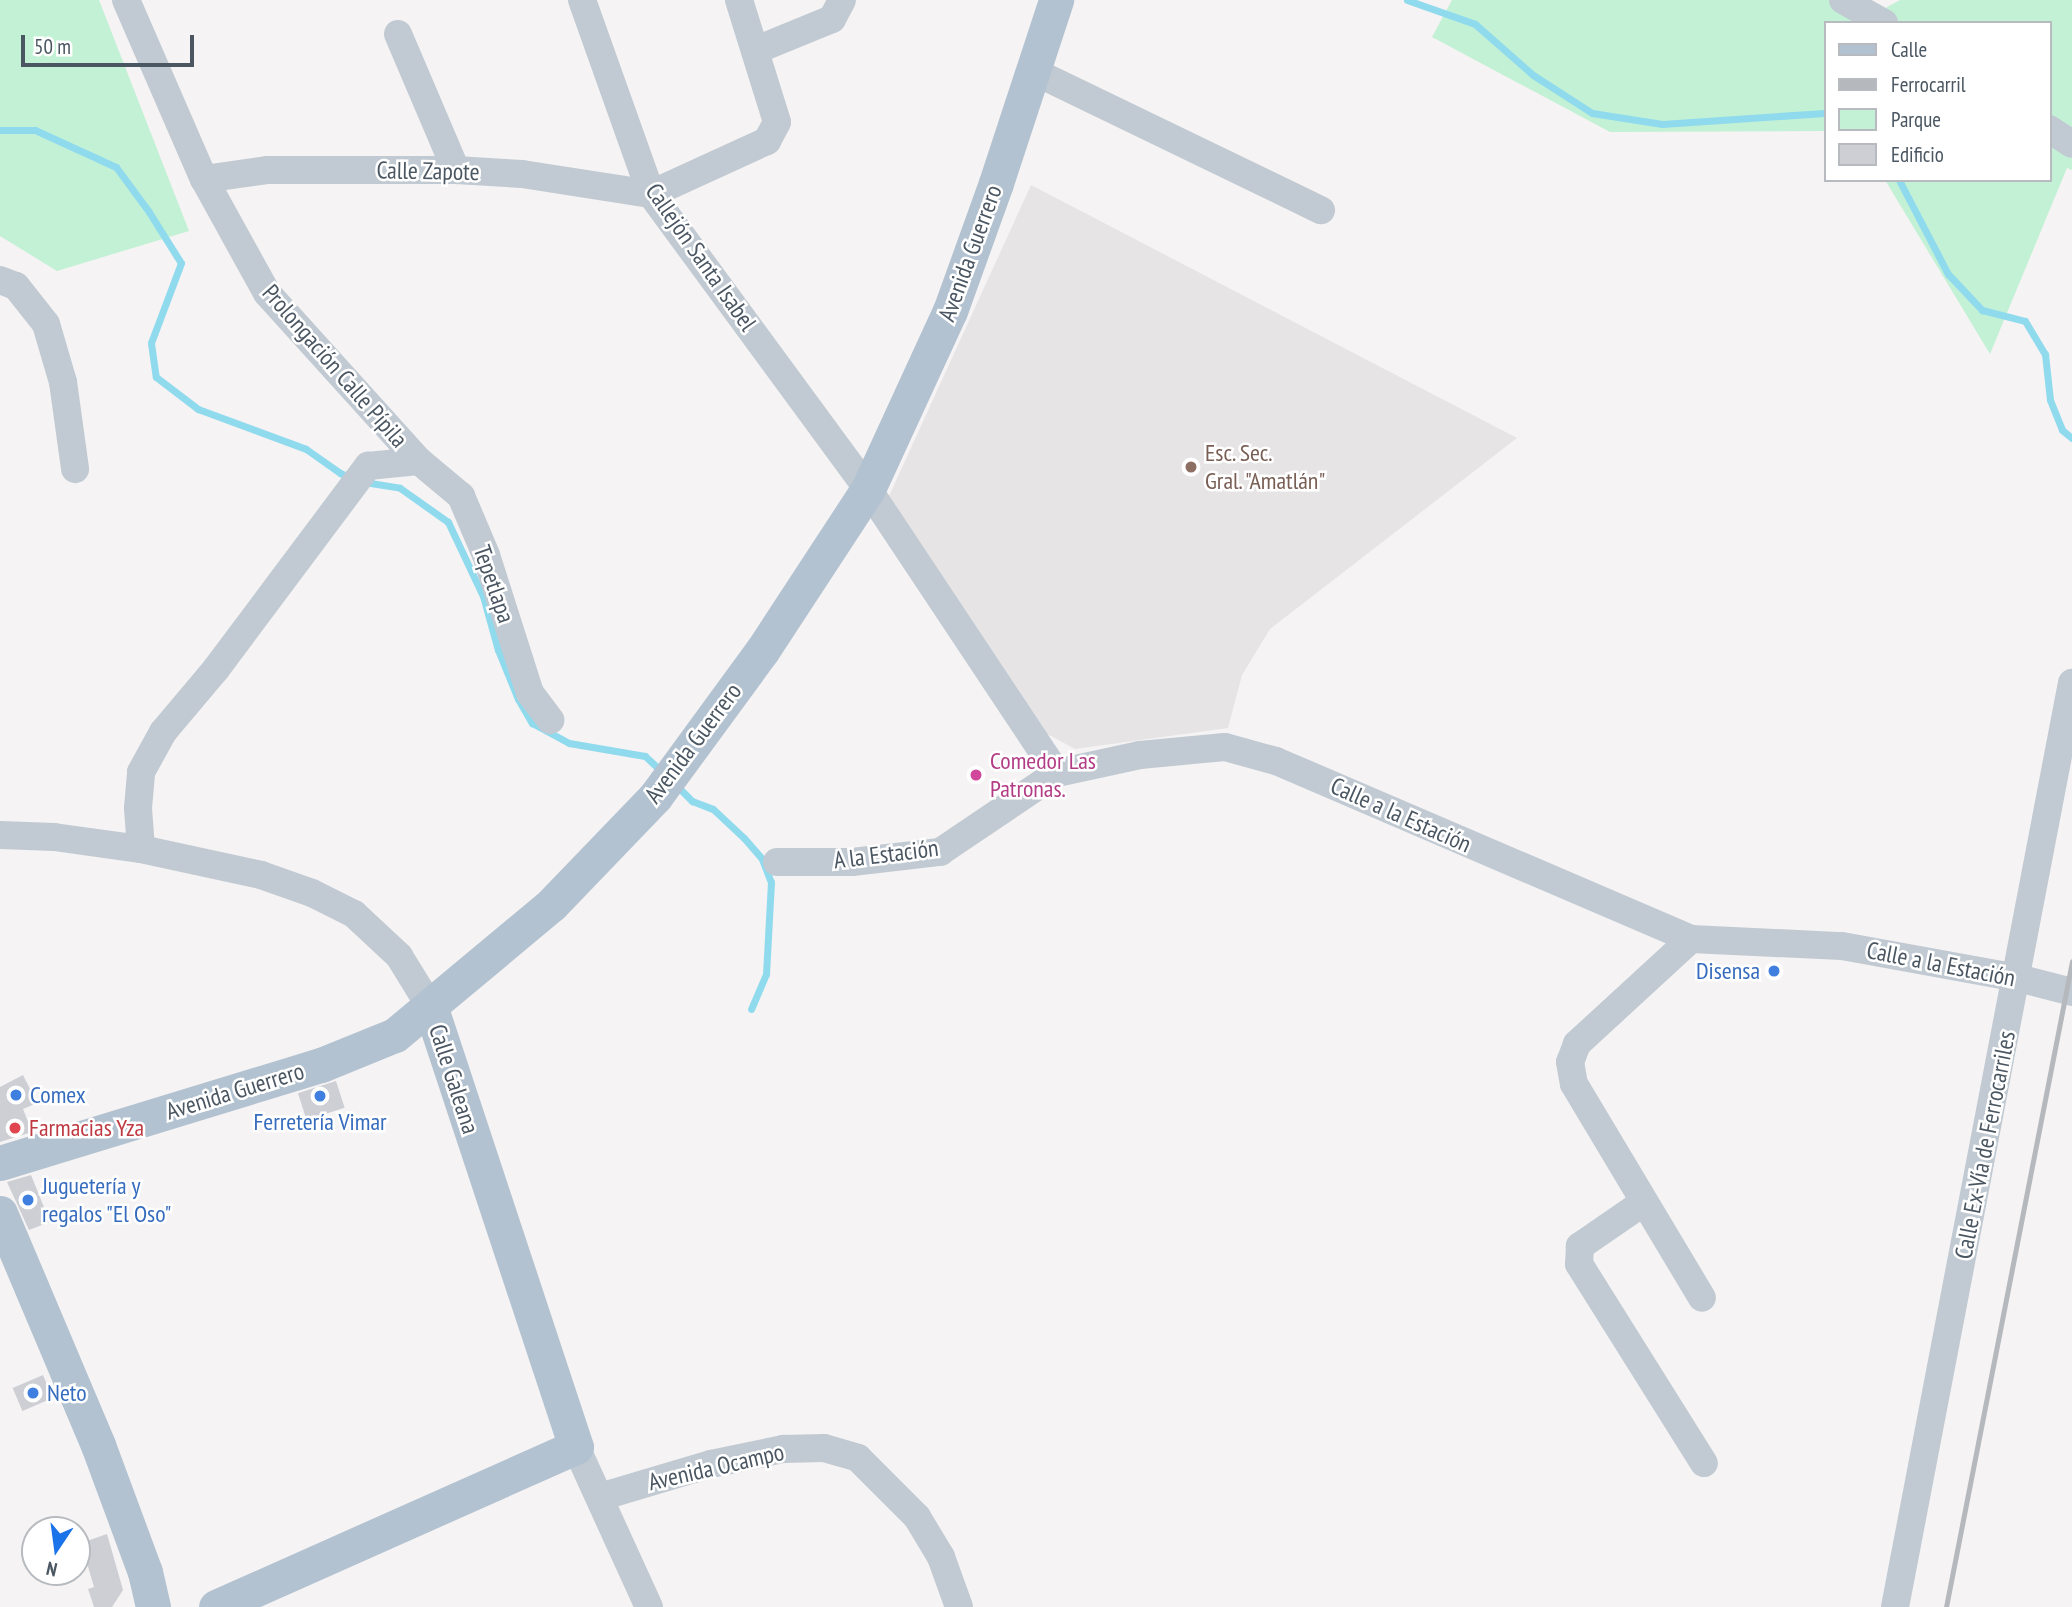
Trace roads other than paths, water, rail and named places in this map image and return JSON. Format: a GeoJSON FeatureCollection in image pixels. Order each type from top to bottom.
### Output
{"type":"FeatureCollection","features":[{"type":"Feature","properties":{"kind":"main road","name":"Avenida Guerrero"},"geometry":{"type":"LineString","coordinates":[[0,1163],[321,1065],[395,1035],[431,1009],[552,904],[655,797],[762,651],[868,489],[950,311],[1056,0]]}},
{"type":"Feature","properties":{"kind":"main road","name":"Calle Galeana"},"geometry":{"type":"LineString","coordinates":[[431,1009],[576,1447]]}},
{"type":"Feature","properties":{"kind":"main road"},"geometry":{"type":"LineString","coordinates":[[0,1213],[98,1445],[145,1572],[153,1607]]}},
{"type":"Feature","properties":{"kind":"main road"},"geometry":{"type":"LineString","coordinates":[[216,1607],[576,1447]]}},
{"type":"Feature","properties":{"kind":"street","name":"Prolongación Calle Pípila"},"geometry":{"type":"LineString","coordinates":[[126,0],[204,179],[267,293],[419,461]]}},
{"type":"Feature","properties":{"kind":"street","name":"Callejón Santa Isabel"},"geometry":{"type":"LineString","coordinates":[[582,0],[651,194],[868,489]]}},
{"type":"Feature","properties":{"kind":"street"},"geometry":{"type":"LineString","coordinates":[[651,194],[767,141],[777,122],[739,0]]}},
{"type":"Feature","properties":{"kind":"street"},"geometry":{"type":"LineString","coordinates":[[756,50],[832,19],[842,0]]}},
{"type":"Feature","properties":{"kind":"street"},"geometry":{"type":"LineString","coordinates":[[1843,0],[1880,21]]}},
{"type":"Feature","properties":{"kind":"street"},"geometry":{"type":"LineString","coordinates":[[398,34],[456,170]]}},
{"type":"Feature","properties":{"kind":"street"},"geometry":{"type":"LineString","coordinates":[[1033,71],[1321,210]]}},
{"type":"Feature","properties":{"kind":"street"},"geometry":{"type":"LineString","coordinates":[[2051,130],[2072,144]]}},
{"type":"Feature","properties":{"kind":"street","name":"Calle Zapote"},"geometry":{"type":"LineString","coordinates":[[204,179],[268,170],[456,170],[522,174],[651,194]]}},
{"type":"Feature","properties":{"kind":"street"},"geometry":{"type":"LineString","coordinates":[[0,280],[16,286],[46,324],[64,382],[75,469]]}},
{"type":"Feature","properties":{"kind":"street","name":"Prolongación Calle Pípila"},"geometry":{"type":"LineString","coordinates":[[141,849],[138,808],[141,772],[163,733],[216,669],[368,466],[419,461]]}},
{"type":"Feature","properties":{"kind":"street","name":"Tepetlapa"},"geometry":{"type":"LineString","coordinates":[[419,461],[461,496],[486,555],[530,693],[550,720]]}},
{"type":"Feature","properties":{"kind":"street"},"geometry":{"type":"LineString","coordinates":[[868,489],[1057,773]]}},
{"type":"Feature","properties":{"kind":"street","name":"Calle Ex-Vía de Ferrocarriles"},"geometry":{"type":"LineString","coordinates":[[1895,1607],[2018,978],[2072,683]]}},
{"type":"Feature","properties":{"kind":"street","name":"Calle a la Estación"},"geometry":{"type":"LineString","coordinates":[[1057,773],[1140,755],[1225,747],[1276,761],[1691,939],[1842,946],[2018,978],[2072,992]]}},
{"type":"Feature","properties":{"kind":"street","name":"A la Estación"},"geometry":{"type":"LineString","coordinates":[[777,862],[852,862],[940,852],[1057,773]]}},
{"type":"Feature","properties":{"kind":"street","name":"Calle Galeana"},"geometry":{"type":"LineString","coordinates":[[0,835],[54,837],[141,849],[261,875],[312,894],[354,914],[399,956],[431,1009]]}},
{"type":"Feature","properties":{"kind":"street"},"geometry":{"type":"LineString","coordinates":[[1691,939],[1577,1044],[1570,1062],[1574,1084],[1702,1298]]}},
{"type":"Feature","properties":{"kind":"street"},"geometry":{"type":"LineString","coordinates":[[1644,1202],[1580,1245],[1579,1264],[1704,1463]]}},
{"type":"Feature","properties":{"kind":"street","name":"Calle Galeana"},"geometry":{"type":"LineString","coordinates":[[576,1447],[649,1607]]}},
{"type":"Feature","properties":{"kind":"street","name":"Avenida Ocampo"},"geometry":{"type":"LineString","coordinates":[[600,1497],[712,1464],[783,1448],[824,1448],[858,1458],[917,1517],[941,1557],[959,1607]]}},
{"type":"Feature","properties":{"kind":"waterway"},"geometry":{"type":"LineString","coordinates":[[1407,0],[1475,24],[1533,75],[1592,113],[1662,124],[1824,113]]}},
{"type":"Feature","properties":{"kind":"waterway"},"geometry":{"type":"LineString","coordinates":[[0,130],[35,130],[116,167],[149,212],[181,263],[151,343],[156,377],[198,409],[306,449],[340,473],[352,478]]}},
{"type":"Feature","properties":{"kind":"waterway"},"geometry":{"type":"LineString","coordinates":[[1900,182],[1948,274],[1982,310],[2025,321],[2045,354],[2050,400],[2062,430],[2072,438]]}},
{"type":"Feature","properties":{"kind":"waterway"},"geometry":{"type":"LineString","coordinates":[[364,482],[400,488],[448,522],[483,596],[498,650],[518,699],[532,723],[569,743],[645,756],[662,772]]}},
{"type":"Feature","properties":{"kind":"waterway"},"geometry":{"type":"LineString","coordinates":[[676,785],[692,801],[713,809],[744,838],[762,859],[771,882],[766,974],[751,1009]]}},
{"type":"Feature","properties":{"kind":"railway"},"geometry":{"type":"LineString","coordinates":[[1946,1607],[2072,961]]}},
{"type":"Feature","properties":{"kind":"place","name":"Esc. Sec. Gral. \"Amatlán\""},"geometry":{"type":"Point","coordinates":[1191,467]}},
{"type":"Feature","properties":{"kind":"place","name":"Comedor Las Patronas."},"geometry":{"type":"Point","coordinates":[976,775]}},
{"type":"Feature","properties":{"kind":"place","name":"Disensa"},"geometry":{"type":"Point","coordinates":[1774,971]}},
{"type":"Feature","properties":{"kind":"place","name":"Comex"},"geometry":{"type":"Point","coordinates":[16,1095]}},
{"type":"Feature","properties":{"kind":"place","name":"Ferretería Vimar"},"geometry":{"type":"Point","coordinates":[320,1096]}},
{"type":"Feature","properties":{"kind":"place","name":"Farmacias Yza"},"geometry":{"type":"Point","coordinates":[15,1128]}},
{"type":"Feature","properties":{"kind":"place","name":"Juguetería y regalos \"El Oso\""},"geometry":{"type":"Point","coordinates":[28,1200]}},
{"type":"Feature","properties":{"kind":"place","name":"Neto"},"geometry":{"type":"Point","coordinates":[33,1393]}}]}
